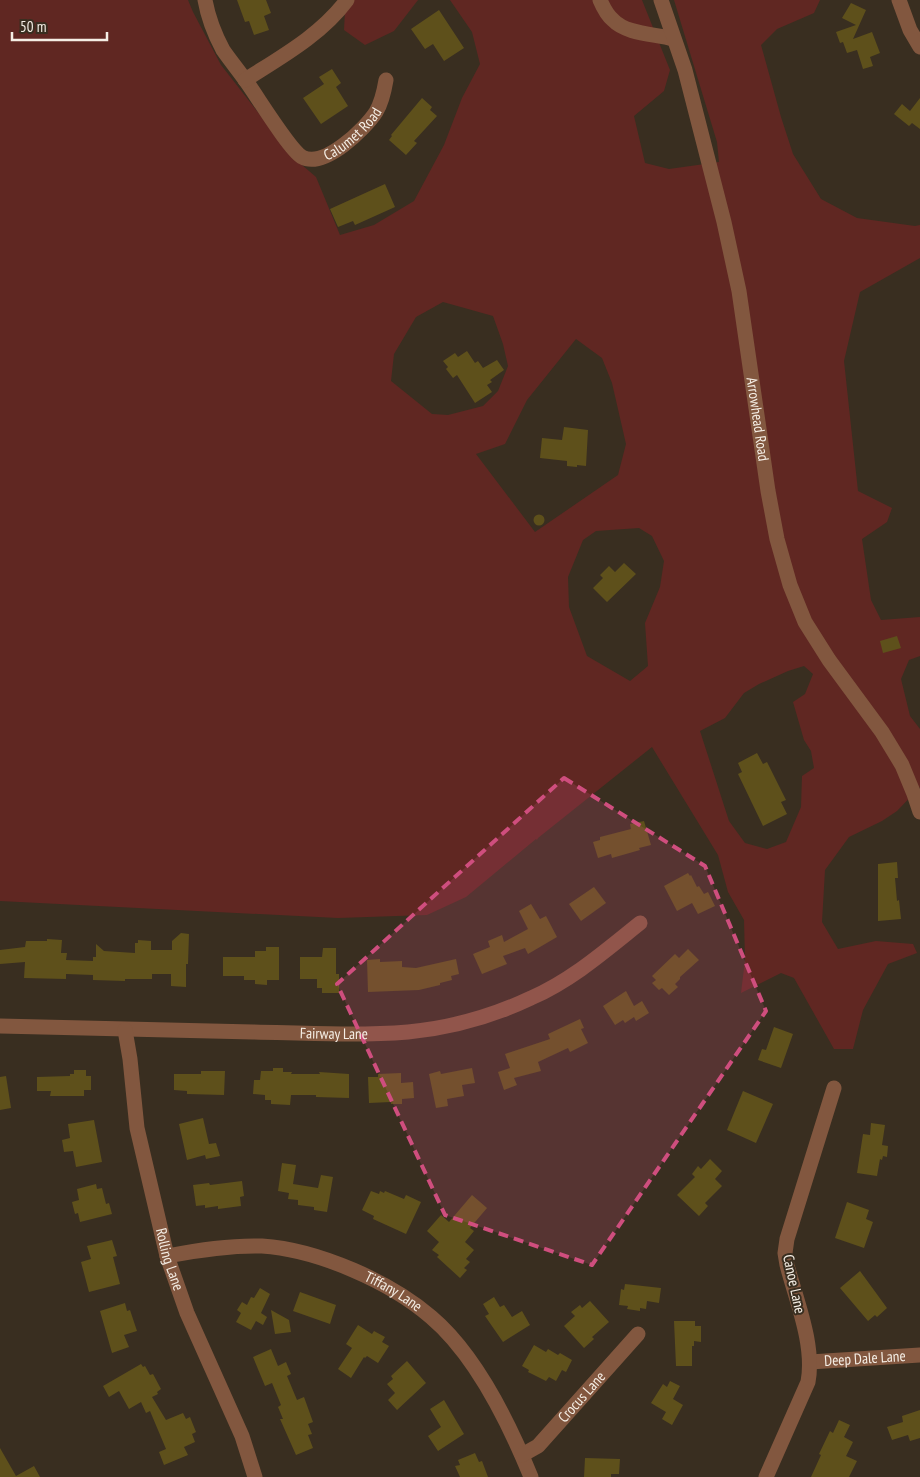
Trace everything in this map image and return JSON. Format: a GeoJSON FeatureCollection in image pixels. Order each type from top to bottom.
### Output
{"type":"FeatureCollection","features":[{"type":"Feature","properties":{"kind":"street","name":"Calumet Road"},"geometry":{"type":"LineString","coordinates":[[205,0],[215,32],[224,50],[288,142],[302,157],[319,159],[327,156],[348,141],[376,113],[382,100],[386,80]]}},
{"type":"Feature","properties":{"kind":"street"},"geometry":{"type":"LineString","coordinates":[[245,80],[320,30],[337,14],[347,0]]}},
{"type":"Feature","properties":{"kind":"street"},"geometry":{"type":"LineString","coordinates":[[600,0],[612,20],[620,26],[628,30],[674,39]]}},
{"type":"Feature","properties":{"kind":"street","name":"Arrowhead Road"},"geometry":{"type":"LineString","coordinates":[[661,0],[689,88],[724,222],[739,291],[770,501],[777,539],[790,585],[806,622],[829,660],[882,732],[902,765],[920,812]]}},
{"type":"Feature","properties":{"kind":"street"},"geometry":{"type":"LineString","coordinates":[[900,0],[910,30],[920,47]]}},
{"type":"Feature","properties":{"kind":"street","name":"Fairway Lane"},"geometry":{"type":"LineString","coordinates":[[0,1026],[125,1030],[409,1032],[475,1019],[531,998],[567,979],[640,923]]}},
{"type":"Feature","properties":{"kind":"street","name":"Rolling Lane"},"geometry":{"type":"LineString","coordinates":[[125,1030],[130,1058],[137,1128],[167,1256],[187,1313],[242,1436],[255,1477]]}},
{"type":"Feature","properties":{"kind":"street","name":"Canoe Lane"},"geometry":{"type":"LineString","coordinates":[[766,1477],[808,1382],[809,1348],[787,1265],[787,1239],[834,1088]]}},
{"type":"Feature","properties":{"kind":"street","name":"Tiffany Lane"},"geometry":{"type":"LineString","coordinates":[[167,1256],[210,1248],[262,1246],[288,1250],[335,1262],[386,1286],[432,1317],[459,1347],[486,1384],[531,1477]]}},
{"type":"Feature","properties":{"kind":"street","name":"Crocus Lane"},"geometry":{"type":"LineString","coordinates":[[522,1455],[538,1446],[638,1334]]}},
{"type":"Feature","properties":{"kind":"street","name":"Deep Dale Lane"},"geometry":{"type":"LineString","coordinates":[[810,1362],[920,1355]]}},
{"type":"Feature","properties":{"kind":"highlighted area"},"geometry":{"type":"Polygon","coordinates":[[[564,778],[705,866],[766,1011],[592,1265],[445,1215],[337,984],[564,778]]]}},
{"type":"Feature","properties":{"kind":"shaded area"},"geometry":{"type":"Polygon","coordinates":[[[0,0],[188,0],[221,65],[275,134],[302,165],[316,177],[340,235],[374,225],[414,201],[444,145],[462,98],[480,64],[472,32],[450,0],[642,0],[670,70],[664,91],[634,116],[645,163],[669,169],[719,162],[717,142],[674,0],[820,0],[814,13],[777,29],[761,45],[793,154],[821,199],[857,218],[915,226],[920,225],[920,258],[860,292],[844,361],[858,491],[892,508],[887,522],[862,539],[871,600],[881,620],[920,617],[920,656],[909,660],[901,679],[910,716],[920,729],[920,787],[897,811],[882,821],[849,837],[825,870],[822,922],[838,949],[876,941],[913,944],[917,953],[888,964],[863,1010],[853,1049],[834,1049],[794,978],[781,973],[741,993],[745,960],[744,920],[728,892],[718,855],[652,747],[466,897],[427,915],[338,918],[0,901],[0,0]],[[443,302],[416,317],[394,354],[391,381],[432,414],[448,415],[483,406],[498,391],[508,366],[503,344],[493,316],[443,302]],[[576,339],[527,400],[505,444],[476,454],[535,532],[618,475],[626,444],[612,383],[602,358],[576,339]],[[639,528],[596,531],[583,540],[568,577],[569,607],[587,656],[630,681],[648,666],[645,623],[660,587],[664,561],[652,536],[639,528]],[[804,666],[788,671],[744,693],[725,718],[700,731],[729,821],[745,843],[767,849],[786,842],[801,807],[802,776],[814,768],[811,751],[804,740],[793,702],[805,694],[813,674],[804,666]]]}},
{"type":"Feature","properties":{"kind":"shaded area"},"geometry":{"type":"Polygon","coordinates":[[[353,0],[418,0],[394,31],[365,45],[344,30],[345,11],[353,0]]]}},
{"type":"Feature","properties":{"kind":"building"},"geometry":{"type":"Polygon","coordinates":[[[237,0],[266,0],[271,13],[264,16],[269,30],[254,35],[249,21],[245,22],[237,0]]]}},
{"type":"Feature","properties":{"kind":"building"},"geometry":{"type":"Polygon","coordinates":[[[851,3],[866,10],[853,39],[872,32],[880,53],[870,57],[873,66],[863,69],[857,50],[847,53],[843,42],[840,43],[836,32],[856,25],[842,18],[851,3]]]}},
{"type":"Feature","properties":{"kind":"building"},"geometry":{"type":"Polygon","coordinates":[[[439,10],[464,48],[444,61],[433,44],[425,49],[411,29],[439,10]]]}},
{"type":"Feature","properties":{"kind":"building"},"geometry":{"type":"Polygon","coordinates":[[[332,69],[341,83],[336,87],[348,106],[321,124],[303,98],[324,84],[319,77],[332,69]]]}},
{"type":"Feature","properties":{"kind":"building"},"geometry":{"type":"Polygon","coordinates":[[[422,98],[432,107],[430,110],[437,116],[414,141],[417,143],[406,155],[389,140],[391,135],[422,98]]]}},
{"type":"Feature","properties":{"kind":"building"},"geometry":{"type":"Polygon","coordinates":[[[920,98],[920,129],[912,123],[909,126],[894,114],[902,104],[910,111],[920,98]]]}},
{"type":"Feature","properties":{"kind":"building"},"geometry":{"type":"Polygon","coordinates":[[[385,184],[395,207],[355,225],[353,221],[338,227],[330,209],[385,184]]]}},
{"type":"Feature","properties":{"kind":"building"},"geometry":{"type":"Polygon","coordinates":[[[467,351],[475,363],[478,361],[483,368],[497,360],[504,370],[490,380],[492,382],[487,385],[492,392],[475,403],[457,375],[453,378],[443,361],[455,353],[458,357],[467,351]]]}},
{"type":"Feature","properties":{"kind":"building"},"geometry":{"type":"Polygon","coordinates":[[[564,427],[588,430],[586,466],[567,466],[567,461],[540,458],[542,438],[562,440],[564,427]]]}},
{"type":"Feature","properties":{"kind":"building"},"geometry":{"type":"Polygon","coordinates":[[[539,514],[545,520],[539,526],[533,520],[539,514]]]}},
{"type":"Feature","properties":{"kind":"building"},"geometry":{"type":"Polygon","coordinates":[[[624,563],[636,574],[607,602],[593,588],[603,578],[600,575],[609,566],[615,572],[624,563]]]}},
{"type":"Feature","properties":{"kind":"building"},"geometry":{"type":"Polygon","coordinates":[[[897,636],[901,648],[883,653],[880,641],[897,636]]]}},
{"type":"Feature","properties":{"kind":"building"},"geometry":{"type":"Polygon","coordinates":[[[757,753],[763,764],[767,762],[786,800],[781,802],[787,814],[763,826],[738,774],[742,772],[738,763],[757,753]]]}},
{"type":"Feature","properties":{"kind":"building"},"geometry":{"type":"Polygon","coordinates":[[[644,821],[651,845],[612,858],[611,854],[598,858],[593,842],[600,840],[600,837],[631,829],[630,824],[644,821]]]}},
{"type":"Feature","properties":{"kind":"building"},"geometry":{"type":"Polygon","coordinates":[[[897,862],[898,878],[895,878],[901,919],[878,921],[878,864],[897,862]]]}},
{"type":"Feature","properties":{"kind":"building"},"geometry":{"type":"Polygon","coordinates":[[[688,873],[704,894],[708,892],[715,906],[698,914],[692,903],[677,911],[664,886],[688,873]]]}},
{"type":"Feature","properties":{"kind":"building"},"geometry":{"type":"Polygon","coordinates":[[[594,887],[606,903],[581,921],[569,904],[594,887]]]}},
{"type":"Feature","properties":{"kind":"building"},"geometry":{"type":"Polygon","coordinates":[[[531,904],[540,919],[546,916],[557,937],[528,954],[525,948],[503,956],[507,964],[482,974],[473,954],[490,947],[488,941],[502,935],[504,942],[528,929],[519,911],[531,904]]]}},
{"type":"Feature","properties":{"kind":"building"},"geometry":{"type":"Polygon","coordinates":[[[181,933],[189,934],[186,987],[171,986],[171,974],[152,974],[152,979],[125,979],[125,981],[93,980],[93,975],[66,974],[66,979],[24,978],[25,962],[0,964],[0,950],[25,947],[26,941],[62,940],[61,953],[67,953],[66,960],[93,961],[93,957],[96,957],[96,944],[104,951],[135,953],[135,943],[138,943],[138,940],[151,941],[151,950],[172,950],[172,941],[181,933]]]}},
{"type":"Feature","properties":{"kind":"building"},"geometry":{"type":"Polygon","coordinates":[[[266,947],[279,947],[279,980],[267,980],[267,985],[255,984],[255,980],[244,980],[244,976],[223,976],[223,957],[255,957],[255,951],[266,951],[266,947]]]}},
{"type":"Feature","properties":{"kind":"building"},"geometry":{"type":"Polygon","coordinates":[[[323,948],[336,948],[336,974],[339,974],[339,993],[322,993],[322,988],[317,988],[317,979],[300,979],[300,957],[322,957],[323,948]]]}},
{"type":"Feature","properties":{"kind":"building"},"geometry":{"type":"Polygon","coordinates":[[[688,949],[699,960],[680,977],[675,984],[678,987],[669,995],[662,988],[659,990],[652,983],[656,980],[652,976],[675,954],[679,958],[688,949]]]}},
{"type":"Feature","properties":{"kind":"building"},"geometry":{"type":"Polygon","coordinates":[[[380,959],[380,962],[402,961],[402,967],[416,968],[456,959],[459,974],[451,976],[452,980],[440,983],[440,985],[419,990],[368,992],[367,960],[380,959]]]}},
{"type":"Feature","properties":{"kind":"building"},"geometry":{"type":"Polygon","coordinates":[[[626,991],[634,1006],[642,1001],[649,1013],[636,1021],[634,1017],[625,1023],[623,1020],[615,1025],[603,1006],[626,991]]]}},
{"type":"Feature","properties":{"kind":"building"},"geometry":{"type":"Polygon","coordinates":[[[580,1019],[584,1028],[581,1029],[588,1043],[570,1052],[568,1048],[538,1062],[541,1071],[514,1078],[517,1085],[504,1090],[498,1072],[510,1068],[505,1054],[550,1039],[548,1034],[580,1019]]]}},
{"type":"Feature","properties":{"kind":"building"},"geometry":{"type":"Polygon","coordinates":[[[774,1027],[793,1034],[781,1068],[758,1060],[762,1049],[766,1050],[774,1027]]]}},
{"type":"Feature","properties":{"kind":"building"},"geometry":{"type":"Polygon","coordinates":[[[273,1068],[283,1068],[283,1072],[292,1072],[291,1074],[320,1074],[319,1072],[349,1074],[349,1098],[291,1095],[290,1105],[271,1104],[271,1100],[265,1100],[265,1095],[253,1094],[254,1080],[260,1080],[261,1071],[273,1071],[273,1068]]]}},
{"type":"Feature","properties":{"kind":"building"},"geometry":{"type":"Polygon","coordinates":[[[472,1068],[475,1083],[462,1085],[464,1096],[447,1099],[448,1106],[436,1108],[429,1074],[440,1071],[441,1074],[472,1068]]]}},
{"type":"Feature","properties":{"kind":"building"},"geometry":{"type":"Polygon","coordinates":[[[74,1070],[86,1070],[86,1076],[91,1076],[91,1090],[84,1090],[84,1096],[50,1096],[51,1091],[37,1091],[37,1077],[70,1076],[70,1074],[74,1074],[74,1070]]]}},
{"type":"Feature","properties":{"kind":"building"},"geometry":{"type":"Polygon","coordinates":[[[201,1071],[225,1071],[224,1095],[187,1094],[187,1091],[174,1090],[174,1074],[201,1074],[201,1071]]]}},
{"type":"Feature","properties":{"kind":"building"},"geometry":{"type":"Polygon","coordinates":[[[401,1073],[401,1083],[413,1082],[414,1098],[402,1099],[402,1104],[391,1104],[391,1102],[369,1103],[368,1077],[378,1077],[378,1074],[401,1073]]]}},
{"type":"Feature","properties":{"kind":"building"},"geometry":{"type":"Polygon","coordinates":[[[6,1076],[11,1108],[0,1110],[0,1077],[6,1076]]]}},
{"type":"Feature","properties":{"kind":"building"},"geometry":{"type":"Polygon","coordinates":[[[743,1091],[773,1104],[756,1143],[727,1130],[743,1091]]]}},
{"type":"Feature","properties":{"kind":"building"},"geometry":{"type":"Polygon","coordinates":[[[203,1118],[209,1144],[216,1143],[220,1156],[206,1159],[205,1155],[187,1160],[179,1124],[203,1118]]]}},
{"type":"Feature","properties":{"kind":"building"},"geometry":{"type":"Polygon","coordinates":[[[94,1120],[102,1162],[76,1167],[73,1151],[64,1152],[62,1140],[70,1138],[68,1124],[94,1120]]]}},
{"type":"Feature","properties":{"kind":"building"},"geometry":{"type":"Polygon","coordinates":[[[871,1123],[885,1125],[882,1145],[888,1146],[887,1157],[883,1156],[882,1160],[880,1159],[877,1176],[857,1173],[863,1134],[870,1135],[871,1123]]]}},
{"type":"Feature","properties":{"kind":"building"},"geometry":{"type":"Polygon","coordinates":[[[710,1159],[722,1171],[715,1179],[722,1186],[705,1203],[708,1206],[699,1216],[677,1195],[695,1177],[692,1174],[698,1166],[701,1169],[710,1159]]]}},
{"type":"Feature","properties":{"kind":"building"},"geometry":{"type":"Polygon","coordinates":[[[282,1163],[296,1165],[293,1184],[318,1188],[321,1175],[333,1177],[327,1212],[314,1210],[314,1207],[298,1205],[298,1200],[288,1199],[289,1193],[278,1191],[282,1163]]]}},
{"type":"Feature","properties":{"kind":"building"},"geometry":{"type":"Polygon","coordinates":[[[242,1181],[244,1196],[240,1197],[241,1206],[218,1209],[218,1206],[205,1208],[205,1205],[196,1206],[193,1185],[242,1181]]]}},
{"type":"Feature","properties":{"kind":"building"},"geometry":{"type":"Polygon","coordinates":[[[96,1184],[97,1189],[102,1188],[106,1204],[109,1203],[112,1214],[80,1222],[78,1213],[75,1214],[72,1202],[79,1200],[77,1189],[96,1184]]]}},
{"type":"Feature","properties":{"kind":"building"},"geometry":{"type":"Polygon","coordinates":[[[371,1191],[379,1194],[380,1191],[384,1193],[385,1191],[404,1199],[406,1195],[421,1202],[406,1234],[373,1219],[374,1216],[362,1210],[371,1191]]]}},
{"type":"Feature","properties":{"kind":"building"},"geometry":{"type":"Polygon","coordinates":[[[472,1195],[487,1208],[470,1228],[474,1231],[465,1242],[474,1250],[466,1259],[470,1262],[464,1268],[467,1270],[460,1278],[432,1250],[439,1242],[427,1231],[441,1215],[449,1222],[472,1195]]]}},
{"type":"Feature","properties":{"kind":"building"},"geometry":{"type":"Polygon","coordinates":[[[847,1202],[869,1210],[866,1219],[873,1222],[864,1248],[835,1238],[847,1202]]]}},
{"type":"Feature","properties":{"kind":"building"},"geometry":{"type":"Polygon","coordinates":[[[112,1240],[117,1256],[113,1257],[120,1284],[89,1292],[81,1262],[91,1259],[87,1246],[112,1240]]]}},
{"type":"Feature","properties":{"kind":"building"},"geometry":{"type":"Polygon","coordinates":[[[860,1271],[887,1308],[877,1317],[875,1315],[868,1321],[840,1288],[860,1271]]]}},
{"type":"Feature","properties":{"kind":"building"},"geometry":{"type":"Polygon","coordinates":[[[625,1284],[661,1288],[659,1303],[647,1301],[646,1309],[640,1308],[640,1311],[627,1309],[628,1306],[619,1305],[621,1289],[624,1290],[625,1284]]]}},
{"type":"Feature","properties":{"kind":"building"},"geometry":{"type":"Polygon","coordinates":[[[260,1288],[270,1294],[261,1313],[267,1317],[263,1325],[256,1321],[251,1330],[236,1322],[241,1313],[237,1310],[242,1302],[247,1305],[251,1297],[254,1298],[260,1288]]]}},
{"type":"Feature","properties":{"kind":"building"},"geometry":{"type":"Polygon","coordinates":[[[300,1292],[336,1305],[330,1324],[293,1311],[300,1292]]]}},
{"type":"Feature","properties":{"kind":"building"},"geometry":{"type":"Polygon","coordinates":[[[494,1297],[500,1307],[504,1305],[512,1317],[522,1311],[530,1325],[503,1342],[485,1316],[489,1314],[483,1304],[494,1297]]]}},
{"type":"Feature","properties":{"kind":"building"},"geometry":{"type":"Polygon","coordinates":[[[590,1301],[609,1322],[592,1337],[594,1339],[584,1348],[564,1326],[575,1316],[571,1312],[580,1305],[582,1308],[590,1301]]]}},
{"type":"Feature","properties":{"kind":"building"},"geometry":{"type":"Polygon","coordinates":[[[125,1303],[127,1311],[130,1310],[137,1331],[124,1335],[129,1347],[112,1353],[100,1311],[125,1303]]]}},
{"type":"Feature","properties":{"kind":"building"},"geometry":{"type":"Polygon","coordinates":[[[271,1310],[289,1320],[291,1332],[275,1334],[271,1310]]]}},
{"type":"Feature","properties":{"kind":"building"},"geometry":{"type":"Polygon","coordinates":[[[674,1321],[695,1321],[695,1326],[701,1326],[701,1342],[694,1341],[694,1346],[692,1346],[692,1366],[676,1366],[674,1321]]]}},
{"type":"Feature","properties":{"kind":"building"},"geometry":{"type":"Polygon","coordinates":[[[358,1325],[372,1334],[374,1331],[385,1337],[382,1342],[389,1346],[378,1363],[367,1356],[364,1357],[351,1378],[338,1369],[352,1348],[346,1344],[358,1325]]]}},
{"type":"Feature","properties":{"kind":"building"},"geometry":{"type":"Polygon","coordinates":[[[534,1345],[546,1352],[548,1349],[558,1355],[560,1353],[572,1360],[566,1372],[562,1370],[556,1381],[549,1377],[546,1381],[528,1372],[529,1370],[522,1366],[534,1345]]]}},
{"type":"Feature","properties":{"kind":"building"},"geometry":{"type":"Polygon","coordinates":[[[271,1349],[278,1366],[286,1362],[291,1374],[287,1376],[297,1400],[304,1397],[313,1422],[308,1424],[312,1434],[308,1435],[313,1448],[296,1455],[280,1419],[283,1419],[278,1407],[281,1405],[272,1383],[265,1386],[253,1357],[271,1349]]]}},
{"type":"Feature","properties":{"kind":"building"},"geometry":{"type":"Polygon","coordinates":[[[407,1361],[426,1383],[397,1410],[388,1400],[395,1393],[387,1384],[393,1379],[391,1376],[407,1361]]]}},
{"type":"Feature","properties":{"kind":"building"},"geometry":{"type":"Polygon","coordinates":[[[141,1364],[143,1367],[145,1366],[150,1375],[153,1374],[161,1389],[157,1392],[158,1394],[152,1397],[166,1420],[183,1413],[186,1419],[190,1417],[196,1432],[192,1434],[195,1442],[184,1447],[188,1455],[164,1465],[159,1452],[166,1449],[150,1411],[146,1413],[141,1402],[129,1409],[119,1391],[109,1397],[103,1386],[141,1364]]]}},
{"type":"Feature","properties":{"kind":"building"},"geometry":{"type":"Polygon","coordinates":[[[670,1381],[680,1386],[673,1399],[683,1405],[672,1425],[662,1419],[666,1412],[651,1403],[663,1384],[667,1387],[670,1381]]]}},
{"type":"Feature","properties":{"kind":"building"},"geometry":{"type":"Polygon","coordinates":[[[444,1400],[464,1434],[438,1451],[428,1436],[441,1427],[430,1409],[444,1400]]]}},
{"type":"Feature","properties":{"kind":"building"},"geometry":{"type":"Polygon","coordinates":[[[920,1410],[920,1438],[910,1441],[908,1435],[892,1440],[887,1427],[903,1422],[902,1416],[920,1410]]]}},
{"type":"Feature","properties":{"kind":"building"},"geometry":{"type":"Polygon","coordinates":[[[839,1420],[850,1425],[844,1437],[853,1442],[846,1456],[857,1461],[849,1477],[811,1477],[830,1431],[833,1433],[839,1420]]]}},
{"type":"Feature","properties":{"kind":"building"},"geometry":{"type":"Polygon","coordinates":[[[0,1448],[16,1476],[34,1466],[40,1477],[0,1477],[0,1448]]]}},
{"type":"Feature","properties":{"kind":"building"},"geometry":{"type":"Polygon","coordinates":[[[475,1453],[479,1462],[482,1461],[488,1477],[460,1477],[455,1466],[460,1465],[458,1460],[475,1453]]]}},
{"type":"Feature","properties":{"kind":"building"},"geometry":{"type":"Polygon","coordinates":[[[585,1458],[620,1459],[619,1474],[611,1474],[611,1477],[584,1477],[585,1458]]]}}]}
